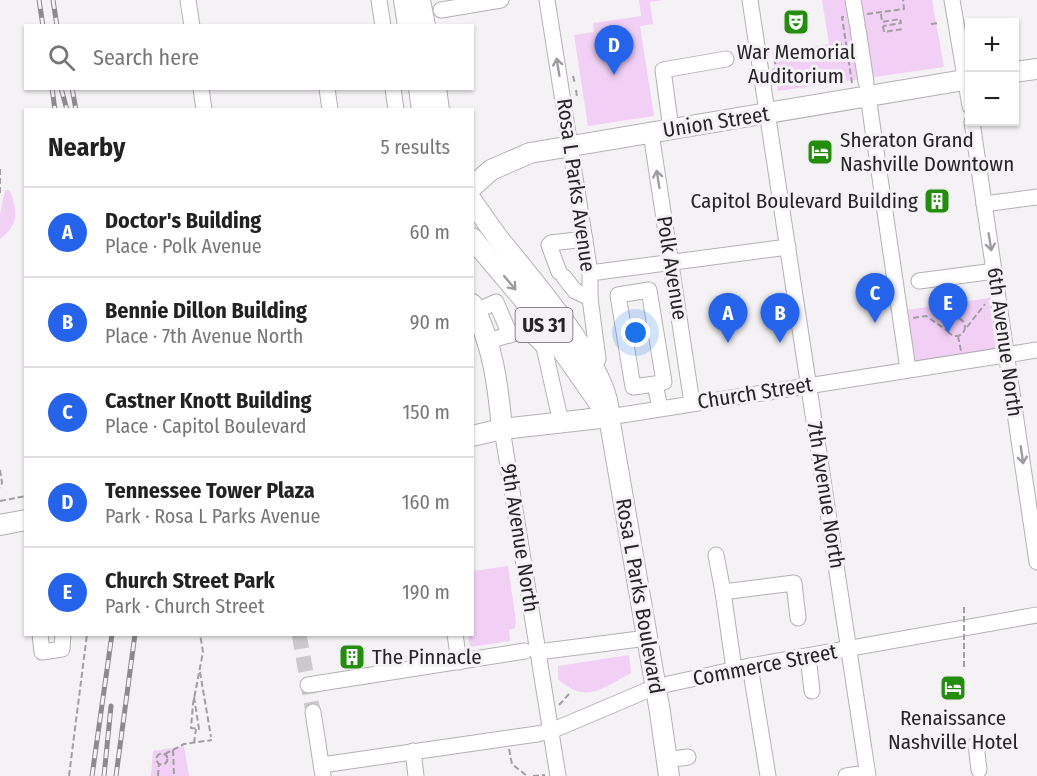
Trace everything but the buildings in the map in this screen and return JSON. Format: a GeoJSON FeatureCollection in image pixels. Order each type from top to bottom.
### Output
{"type":"FeatureCollection","features":[{"type":"Feature","properties":{"kind":"main road"},"geometry":{"type":"LineString","coordinates":[[404,0],[408,24]]}},
{"type":"Feature","properties":{"kind":"main road"},"geometry":{"type":"LineString","coordinates":[[420,0],[425,24]]}},
{"type":"Feature","properties":{"kind":"main road"},"geometry":{"type":"LineString","coordinates":[[1019,71],[1037,69]]}},
{"type":"Feature","properties":{"kind":"main road","name":"Union Street"},"geometry":{"type":"LineString","coordinates":[[474,190],[491,170],[530,153],[768,113],[866,83],[965,80]]}},
{"type":"Feature","properties":{"kind":"main road"},"geometry":{"type":"LineString","coordinates":[[419,90],[422,108]]}},
{"type":"Feature","properties":{"kind":"main road"},"geometry":{"type":"LineString","coordinates":[[436,90],[439,108]]}},
{"type":"Feature","properties":{"kind":"main road","name":"Rosa L Parks Boulevard"},"geometry":{"type":"LineString","coordinates":[[474,190],[498,237],[568,326],[607,398],[667,768]]}},
{"type":"Feature","properties":{"kind":"main road","name":"Rosa L Parks Boulevard"},"geometry":{"type":"LineString","coordinates":[[474,240],[541,320],[609,417]]}},
{"type":"Feature","properties":{"kind":"main road","name":"9th Avenue North"},"geometry":{"type":"LineString","coordinates":[[474,307],[488,341],[496,376],[502,429]]}},
{"type":"Feature","properties":{"kind":"main road","name":"Church Street"},"geometry":{"type":"LineString","coordinates":[[474,436],[502,429],[609,417]]}},
{"type":"Feature","properties":{"kind":"main road"},"geometry":{"type":"LineString","coordinates":[[0,525],[24,520]]}},
{"type":"Feature","properties":{"kind":"street"},"geometry":{"type":"LineString","coordinates":[[188,0],[192,24]]}},
{"type":"Feature","properties":{"kind":"street"},"geometry":{"type":"LineString","coordinates":[[379,0],[383,24]]}},
{"type":"Feature","properties":{"kind":"street"},"geometry":{"type":"LineString","coordinates":[[441,10],[501,0]]}},
{"type":"Feature","properties":{"kind":"street","name":"Rosa L Parks Avenue"},"geometry":{"type":"LineString","coordinates":[[547,0],[590,273],[590,298],[598,359],[593,369]]}},
{"type":"Feature","properties":{"kind":"street","name":"7th Avenue North"},"geometry":{"type":"LineString","coordinates":[[750,0],[867,774]]}},
{"type":"Feature","properties":{"kind":"street"},"geometry":{"type":"LineString","coordinates":[[853,0],[908,369]]}},
{"type":"Feature","properties":{"kind":"street"},"geometry":{"type":"LineString","coordinates":[[952,0],[966,72]]}},
{"type":"Feature","properties":{"kind":"street"},"geometry":{"type":"LineString","coordinates":[[672,129],[663,70],[726,59]]}},
{"type":"Feature","properties":{"kind":"street"},"geometry":{"type":"LineString","coordinates":[[201,90],[204,108]]}},
{"type":"Feature","properties":{"kind":"street"},"geometry":{"type":"LineString","coordinates":[[327,90],[330,108]]}},
{"type":"Feature","properties":{"kind":"street"},"geometry":{"type":"LineString","coordinates":[[393,90],[396,108]]}},
{"type":"Feature","properties":{"kind":"street","name":"6th Avenue North"},"geometry":{"type":"LineString","coordinates":[[973,126],[1037,562]]}},
{"type":"Feature","properties":{"kind":"street","name":"Polk Avenue"},"geometry":{"type":"LineString","coordinates":[[651,133],[692,403]]}},
{"type":"Feature","properties":{"kind":"street"},"geometry":{"type":"LineString","coordinates":[[984,204],[1037,197]]}},
{"type":"Feature","properties":{"kind":"street"},"geometry":{"type":"LineString","coordinates":[[585,239],[550,243],[549,245],[562,274],[575,291],[590,298]]}},
{"type":"Feature","properties":{"kind":"street"},"geometry":{"type":"LineString","coordinates":[[590,273],[788,247]]}},
{"type":"Feature","properties":{"kind":"street"},"geometry":{"type":"LineString","coordinates":[[919,282],[995,271]]}},
{"type":"Feature","properties":{"kind":"street"},"geometry":{"type":"LineString","coordinates":[[649,290],[664,382],[656,384],[633,387],[618,295],[649,290]]}},
{"type":"Feature","properties":{"kind":"street"},"geometry":{"type":"LineString","coordinates":[[474,307],[496,302],[510,334]]}},
{"type":"Feature","properties":{"kind":"street"},"geometry":{"type":"LineString","coordinates":[[488,341],[523,331],[531,334],[544,347],[561,423]]}},
{"type":"Feature","properties":{"kind":"street","name":"Church Street"},"geometry":{"type":"LineString","coordinates":[[609,417],[1037,350]]}},
{"type":"Feature","properties":{"kind":"street"},"geometry":{"type":"LineString","coordinates":[[660,357],[685,354]]}},
{"type":"Feature","properties":{"kind":"street"},"geometry":{"type":"LineString","coordinates":[[656,384],[660,408]]}},
{"type":"Feature","properties":{"kind":"street","name":"9th Avenue North"},"geometry":{"type":"LineString","coordinates":[[502,429],[531,651],[551,731],[552,775]]}},
{"type":"Feature","properties":{"kind":"street"},"geometry":{"type":"LineString","coordinates":[[716,555],[734,669]]}},
{"type":"Feature","properties":{"kind":"street"},"geometry":{"type":"LineString","coordinates":[[723,592],[794,583],[798,618]]}},
{"type":"Feature","properties":{"kind":"street","name":"Commerce Street"},"geometry":{"type":"LineString","coordinates":[[322,770],[413,752],[551,731],[655,687],[734,669],[1037,615]]}},
{"type":"Feature","properties":{"kind":"street"},"geometry":{"type":"LineString","coordinates":[[40,636],[42,652],[62,649],[63,636]]}},
{"type":"Feature","properties":{"kind":"street"},"geometry":{"type":"LineString","coordinates":[[456,636],[459,662]]}},
{"type":"Feature","properties":{"kind":"street"},"geometry":{"type":"LineString","coordinates":[[308,685],[531,651],[647,638]]}},
{"type":"Feature","properties":{"kind":"street"},"geometry":{"type":"LineString","coordinates":[[808,656],[812,691]]}},
{"type":"Feature","properties":{"kind":"street"},"geometry":{"type":"LineString","coordinates":[[750,666],[768,776]]}},
{"type":"Feature","properties":{"kind":"street"},"geometry":{"type":"LineString","coordinates":[[313,712],[322,770]]}},
{"type":"Feature","properties":{"kind":"street"},"geometry":{"type":"LineString","coordinates":[[976,744],[976,773]]}},
{"type":"Feature","properties":{"kind":"street"},"geometry":{"type":"LineString","coordinates":[[413,752],[416,776]]}},
{"type":"Feature","properties":{"kind":"street"},"geometry":{"type":"LineString","coordinates":[[667,768],[688,757]]}},
{"type":"Feature","properties":{"kind":"street"},"geometry":{"type":"LineString","coordinates":[[846,776],[867,774]]}},
{"type":"Feature","properties":{"kind":"path"},"geometry":{"type":"LineString","coordinates":[[776,69],[774,55],[857,27],[881,12],[904,9],[903,0]]}},
{"type":"Feature","properties":{"kind":"path"},"geometry":{"type":"LineString","coordinates":[[881,12],[882,22],[900,19],[901,23],[883,26],[884,32],[903,28]]}},
{"type":"Feature","properties":{"kind":"path"},"geometry":{"type":"LineString","coordinates":[[932,24],[939,23]]}},
{"type":"Feature","properties":{"kind":"path"},"geometry":{"type":"LineString","coordinates":[[573,76],[575,84]]}},
{"type":"Feature","properties":{"kind":"path"},"geometry":{"type":"LineString","coordinates":[[576,90],[577,97]]}},
{"type":"Feature","properties":{"kind":"path"},"geometry":{"type":"LineString","coordinates":[[0,169],[0,196]]}},
{"type":"Feature","properties":{"kind":"path"},"geometry":{"type":"LineString","coordinates":[[952,303],[954,318]]}},
{"type":"Feature","properties":{"kind":"path"},"geometry":{"type":"LineString","coordinates":[[901,320],[926,316],[952,335],[958,336],[983,304],[1000,303]]}},
{"type":"Feature","properties":{"kind":"path"},"geometry":{"type":"LineString","coordinates":[[948,331],[948,323],[954,318]]}},
{"type":"Feature","properties":{"kind":"path"},"geometry":{"type":"LineString","coordinates":[[954,318],[963,320],[965,329]]}},
{"type":"Feature","properties":{"kind":"path"},"geometry":{"type":"LineString","coordinates":[[0,470],[2,483],[0,488]]}},
{"type":"Feature","properties":{"kind":"path"},"geometry":{"type":"LineString","coordinates":[[0,501],[24,496]]}},
{"type":"Feature","properties":{"kind":"path"},"geometry":{"type":"LineString","coordinates":[[964,607],[964,667]]}},
{"type":"Feature","properties":{"kind":"path"},"geometry":{"type":"LineString","coordinates":[[69,776],[87,636]]}},
{"type":"Feature","properties":{"kind":"path"},"geometry":{"type":"LineString","coordinates":[[196,729],[191,728],[194,697],[203,652],[200,636]]}},
{"type":"Feature","properties":{"kind":"path"},"geometry":{"type":"LineString","coordinates":[[158,776],[157,759],[160,754],[165,754],[184,744],[212,739],[200,668]]}},
{"type":"Feature","properties":{"kind":"path"},"geometry":{"type":"LineString","coordinates":[[559,705],[569,694]]}},
{"type":"Feature","properties":{"kind":"path"},"geometry":{"type":"LineString","coordinates":[[194,704],[199,729],[196,729],[194,743]]}},
{"type":"Feature","properties":{"kind":"path"},"geometry":{"type":"LineString","coordinates":[[192,716],[197,716]]}},
{"type":"Feature","properties":{"kind":"path"},"geometry":{"type":"LineString","coordinates":[[509,749],[512,764],[527,776]]}},
{"type":"Feature","properties":{"kind":"path"},"geometry":{"type":"LineString","coordinates":[[173,750],[174,776]]}},
{"type":"Feature","properties":{"kind":"path"},"geometry":{"type":"LineString","coordinates":[[165,754],[166,762]]}},
{"type":"Feature","properties":{"kind":"path"},"geometry":{"type":"LineString","coordinates":[[159,763],[166,762],[174,769]]}},
{"type":"Feature","properties":{"kind":"path"},"geometry":{"type":"LineString","coordinates":[[533,776],[552,775]]}},
{"type":"Feature","properties":{"kind":"shaded area"},"geometry":{"type":"Polygon","coordinates":[[[639,0],[663,0],[650,2],[653,24],[640,26],[654,116],[588,126],[574,35],[594,32],[593,23],[641,16],[639,0]]]}},
{"type":"Feature","properties":{"kind":"shaded area"},"geometry":{"type":"Polygon","coordinates":[[[822,0],[932,0],[944,67],[778,91],[772,52],[829,44],[822,0]]]}},
{"type":"Feature","properties":{"kind":"shaded area"},"geometry":{"type":"Polygon","coordinates":[[[5,190],[11,193],[15,207],[15,219],[10,229],[0,239],[0,214],[5,190]]]}},
{"type":"Feature","properties":{"kind":"shaded area"},"geometry":{"type":"Polygon","coordinates":[[[989,298],[997,356],[908,369],[900,311],[989,298]]]}},
{"type":"Feature","properties":{"kind":"shaded area"},"geometry":{"type":"Polygon","coordinates":[[[508,566],[516,622],[515,628],[509,630],[510,641],[470,647],[468,636],[474,636],[474,571],[508,566]]]}},
{"type":"Feature","properties":{"kind":"shaded area"},"geometry":{"type":"Polygon","coordinates":[[[629,655],[631,673],[603,688],[586,692],[577,691],[558,679],[558,666],[629,655]]]}},
{"type":"Feature","properties":{"kind":"shaded area"},"geometry":{"type":"Polygon","coordinates":[[[184,746],[189,776],[151,776],[153,751],[184,746]]]}},
{"type":"Feature","properties":{"kind":"tunnel"},"geometry":{"type":"LineString","coordinates":[[299,636],[313,712]]}},
{"type":"Feature","properties":{"kind":"railway"},"geometry":{"type":"LineString","coordinates":[[39,0],[43,24]]}},
{"type":"Feature","properties":{"kind":"railway"},"geometry":{"type":"LineString","coordinates":[[53,0],[57,24]]}},
{"type":"Feature","properties":{"kind":"railway"},"geometry":{"type":"LineString","coordinates":[[52,90],[55,108]]}},
{"type":"Feature","properties":{"kind":"railway"},"geometry":{"type":"LineString","coordinates":[[62,90],[66,108]]}},
{"type":"Feature","properties":{"kind":"railway"},"geometry":{"type":"LineString","coordinates":[[72,90],[76,108]]}},
{"type":"Feature","properties":{"kind":"railway"},"geometry":{"type":"LineString","coordinates":[[92,776],[112,636]]}},
{"type":"Feature","properties":{"kind":"railway"},"geometry":{"type":"LineString","coordinates":[[116,776],[135,636]]}},
{"type":"Feature","properties":{"kind":"railway"},"geometry":{"type":"LineString","coordinates":[[104,776],[111,706]]}},
{"type":"Feature","properties":{"kind":"place","name":"War Memorial Auditorium"},"geometry":{"type":"Point","coordinates":[796,22]}},
{"type":"Feature","properties":{"kind":"place","name":"Tennessee Tower Plaza"},"geometry":{"type":"Point","coordinates":[614,75]}},
{"type":"Feature","properties":{"kind":"place","name":"Sheraton Grand Nashville Downtown"},"geometry":{"type":"Point","coordinates":[820,152]}},
{"type":"Feature","properties":{"kind":"place","name":"Capitol Boulevard Building"},"geometry":{"type":"Point","coordinates":[937,201]}},
{"type":"Feature","properties":{"kind":"place","name":"Castner Knott Building"},"geometry":{"type":"Point","coordinates":[875,323]}},
{"type":"Feature","properties":{"kind":"place","name":"Church Street Park"},"geometry":{"type":"Point","coordinates":[948,333]}},
{"type":"Feature","properties":{"kind":"place","name":"Doctor's Building"},"geometry":{"type":"Point","coordinates":[728,343]}},
{"type":"Feature","properties":{"kind":"place","name":"Bennie Dillon Building"},"geometry":{"type":"Point","coordinates":[780,343]}},
{"type":"Feature","properties":{"kind":"place","name":"The Pinnacle"},"geometry":{"type":"Point","coordinates":[352,657]}},
{"type":"Feature","properties":{"kind":"place","name":"Renaissance Nashville Hotel"},"geometry":{"type":"Point","coordinates":[953,688]}}]}
